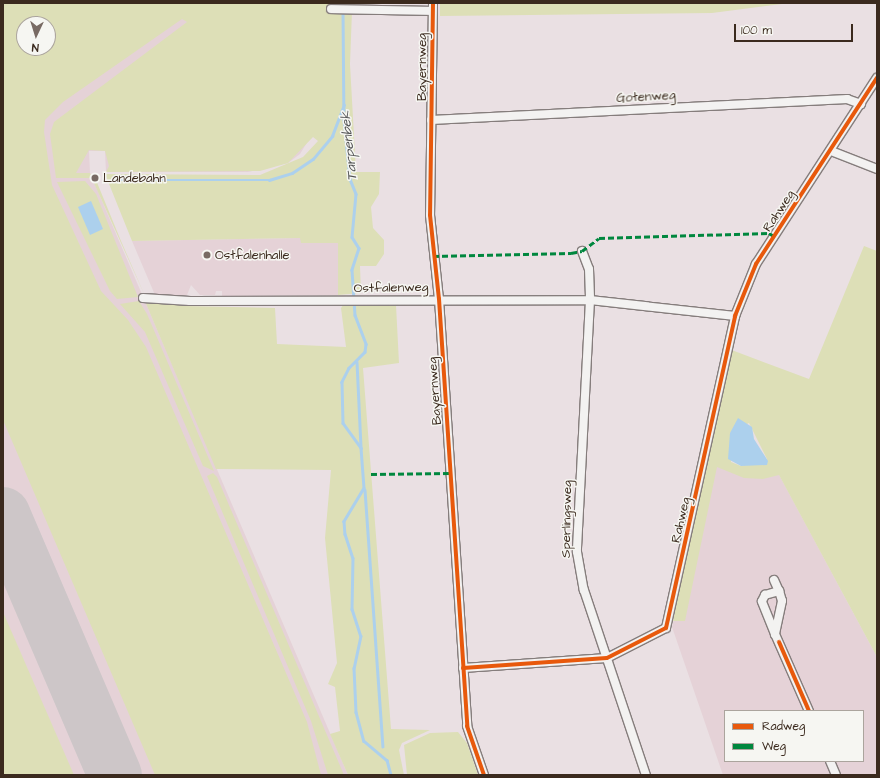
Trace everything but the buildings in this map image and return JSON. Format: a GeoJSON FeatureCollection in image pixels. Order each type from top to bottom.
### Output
{"type":"FeatureCollection","features":[{"type":"Feature","properties":{"kind":"street"},"geometry":{"type":"LineString","coordinates":[[334,9],[433,7]]}},
{"type":"Feature","properties":{"kind":"street","name":"Bayernweg"},"geometry":{"type":"LineString","coordinates":[[433,7],[430,215],[439,299],[466,726],[484,775]]}},
{"type":"Feature","properties":{"kind":"street","name":"Rahweg"},"geometry":{"type":"LineString","coordinates":[[463,668],[607,658],[668,626],[734,316],[756,264],[831,151],[877,78]]}},
{"type":"Feature","properties":{"kind":"street","name":"Gotenweg"},"geometry":{"type":"LineString","coordinates":[[432,120],[848,99],[861,104]]}},
{"type":"Feature","properties":{"kind":"street"},"geometry":{"type":"LineString","coordinates":[[831,151],[877,169]]}},
{"type":"Feature","properties":{"kind":"street","name":"Sperlingsweg"},"geometry":{"type":"LineString","coordinates":[[582,251],[589,269],[590,300],[577,552],[584,590],[646,775]]}},
{"type":"Feature","properties":{"kind":"street","name":"Ostfalenweg"},"geometry":{"type":"LineString","coordinates":[[143,298],[349,301],[439,299],[590,300],[734,316]]}},
{"type":"Feature","properties":{"kind":"street"},"geometry":{"type":"LineString","coordinates":[[774,580],[782,601],[775,634]]}},
{"type":"Feature","properties":{"kind":"street"},"geometry":{"type":"LineString","coordinates":[[779,591],[765,595],[762,601],[808,710]]}},
{"type":"Feature","properties":{"kind":"street"},"geometry":{"type":"LineString","coordinates":[[830,762],[836,775]]}},
{"type":"Feature","properties":{"kind":"shaded area"},"geometry":{"type":"Polygon","coordinates":[[[3,3],[329,3],[331,103],[300,154],[288,163],[248,172],[106,172],[105,151],[89,151],[90,173],[348,775],[3,775],[3,3]]]}},
{"type":"Feature","properties":{"kind":"shaded area"},"geometry":{"type":"Polygon","coordinates":[[[301,238],[301,243],[338,243],[338,295],[222,296],[222,291],[216,291],[215,295],[200,295],[191,285],[187,295],[155,295],[132,241],[301,238]]]}},
{"type":"Feature","properties":{"kind":"shaded area"},"geometry":{"type":"Polygon","coordinates":[[[715,463],[777,471],[877,657],[877,775],[723,775],[672,627],[715,463]]]}},
{"type":"Feature","properties":{"kind":"green space"},"geometry":{"type":"Polygon","coordinates":[[[3,3],[356,3],[352,11],[350,64],[356,172],[380,172],[379,194],[371,207],[373,228],[384,240],[384,254],[376,266],[360,266],[361,293],[338,295],[338,243],[301,243],[300,238],[132,241],[105,174],[260,175],[303,157],[318,141],[313,137],[288,163],[260,171],[106,172],[109,166],[105,151],[89,150],[76,173],[90,173],[92,178],[56,178],[50,134],[54,122],[187,22],[182,19],[63,102],[45,120],[44,132],[52,185],[101,291],[128,320],[146,347],[307,722],[321,775],[155,775],[3,420],[3,3]]]}},
{"type":"Feature","properties":{"kind":"green space"},"geometry":{"type":"Polygon","coordinates":[[[440,3],[790,3],[712,13],[440,16],[440,3]]]}},
{"type":"Feature","properties":{"kind":"green space"},"geometry":{"type":"Polygon","coordinates":[[[96,180],[121,241],[145,296],[93,181],[96,180]]]}},
{"type":"Feature","properties":{"kind":"green space"},"geometry":{"type":"Polygon","coordinates":[[[85,181],[96,194],[138,297],[117,299],[110,291],[57,182],[85,181]]]}},
{"type":"Feature","properties":{"kind":"green space"},"geometry":{"type":"Polygon","coordinates":[[[864,246],[877,251],[877,657],[779,475],[763,479],[744,478],[717,467],[685,621],[673,621],[729,349],[809,379],[864,246]],[[749,423],[730,433],[731,462],[741,466],[767,459],[749,423]]]}},
{"type":"Feature","properties":{"kind":"green space"},"geometry":{"type":"Polygon","coordinates":[[[144,299],[185,306],[275,308],[277,344],[346,347],[341,308],[344,304],[424,301],[424,304],[396,305],[399,363],[363,368],[391,729],[430,730],[402,743],[399,750],[404,775],[348,775],[330,734],[340,731],[335,687],[328,684],[337,663],[325,538],[331,470],[216,469],[144,299]]]}},
{"type":"Feature","properties":{"kind":"green space"},"geometry":{"type":"Polygon","coordinates":[[[139,301],[147,314],[214,471],[203,466],[145,332],[120,304],[139,301]]]}},
{"type":"Feature","properties":{"kind":"green space"},"geometry":{"type":"Polygon","coordinates":[[[213,473],[217,477],[344,775],[328,775],[311,721],[207,476],[213,473]]]}},
{"type":"Feature","properties":{"kind":"green space"},"geometry":{"type":"Polygon","coordinates":[[[3,612],[74,775],[3,775],[3,612]]]}},
{"type":"Feature","properties":{"kind":"green space"},"geometry":{"type":"Polygon","coordinates":[[[458,732],[467,743],[478,775],[407,775],[404,745],[430,733],[458,732]]]}},
{"type":"Feature","properties":{"kind":"water"},"geometry":{"type":"Polygon","coordinates":[[[91,201],[103,229],[90,235],[78,207],[91,201]]]}},
{"type":"Feature","properties":{"kind":"water"},"geometry":{"type":"Polygon","coordinates":[[[738,418],[752,427],[754,439],[768,461],[767,465],[741,466],[728,459],[730,433],[738,418]]]}},
{"type":"Feature","properties":{"kind":"waterway","name":"Tarpenbek"},"geometry":{"type":"LineString","coordinates":[[343,11],[344,120],[350,179],[356,194],[352,237],[359,248],[352,270],[355,315],[366,344],[365,352],[349,368],[342,382],[343,423],[361,448],[364,488],[344,521],[345,534],[353,558],[352,609],[361,636],[354,668],[356,712],[364,741],[387,760],[391,775]]}},
{"type":"Feature","properties":{"kind":"waterway"},"geometry":{"type":"LineString","coordinates":[[113,180],[269,180],[292,173],[313,159],[332,136],[344,105]]}},
{"type":"Feature","properties":{"kind":"waterway"},"geometry":{"type":"LineString","coordinates":[[357,362],[361,447]]}},
{"type":"Feature","properties":{"kind":"waterway"},"geometry":{"type":"LineString","coordinates":[[365,490],[383,746]]}},
{"type":"Feature","properties":{"kind":"runway"},"geometry":{"type":"LineString","coordinates":[[3,514],[115,775]]}},
{"type":"Feature","properties":{"kind":"marked path"},"geometry":{"type":"LineString","coordinates":[[433,256],[571,253],[582,251],[599,238],[769,233],[774,236]]}},
{"type":"Feature","properties":{"kind":"marked path"},"geometry":{"type":"LineString","coordinates":[[371,474],[451,473]]}},
{"type":"Feature","properties":{"kind":"cycle path"},"geometry":{"type":"LineString","coordinates":[[433,3],[430,215],[439,299],[467,726],[484,775]]}},
{"type":"Feature","properties":{"kind":"cycle path"},"geometry":{"type":"LineString","coordinates":[[463,668],[607,658],[666,628],[735,316],[756,264],[877,78]]}},
{"type":"Feature","properties":{"kind":"cycle path"},"geometry":{"type":"LineString","coordinates":[[779,642],[809,710]]}},
{"type":"Feature","properties":{"kind":"place","name":"Landebahn"},"geometry":{"type":"Point","coordinates":[95,178]}},
{"type":"Feature","properties":{"kind":"place","name":"Ostfalenhalle"},"geometry":{"type":"Point","coordinates":[207,255]}}]}
